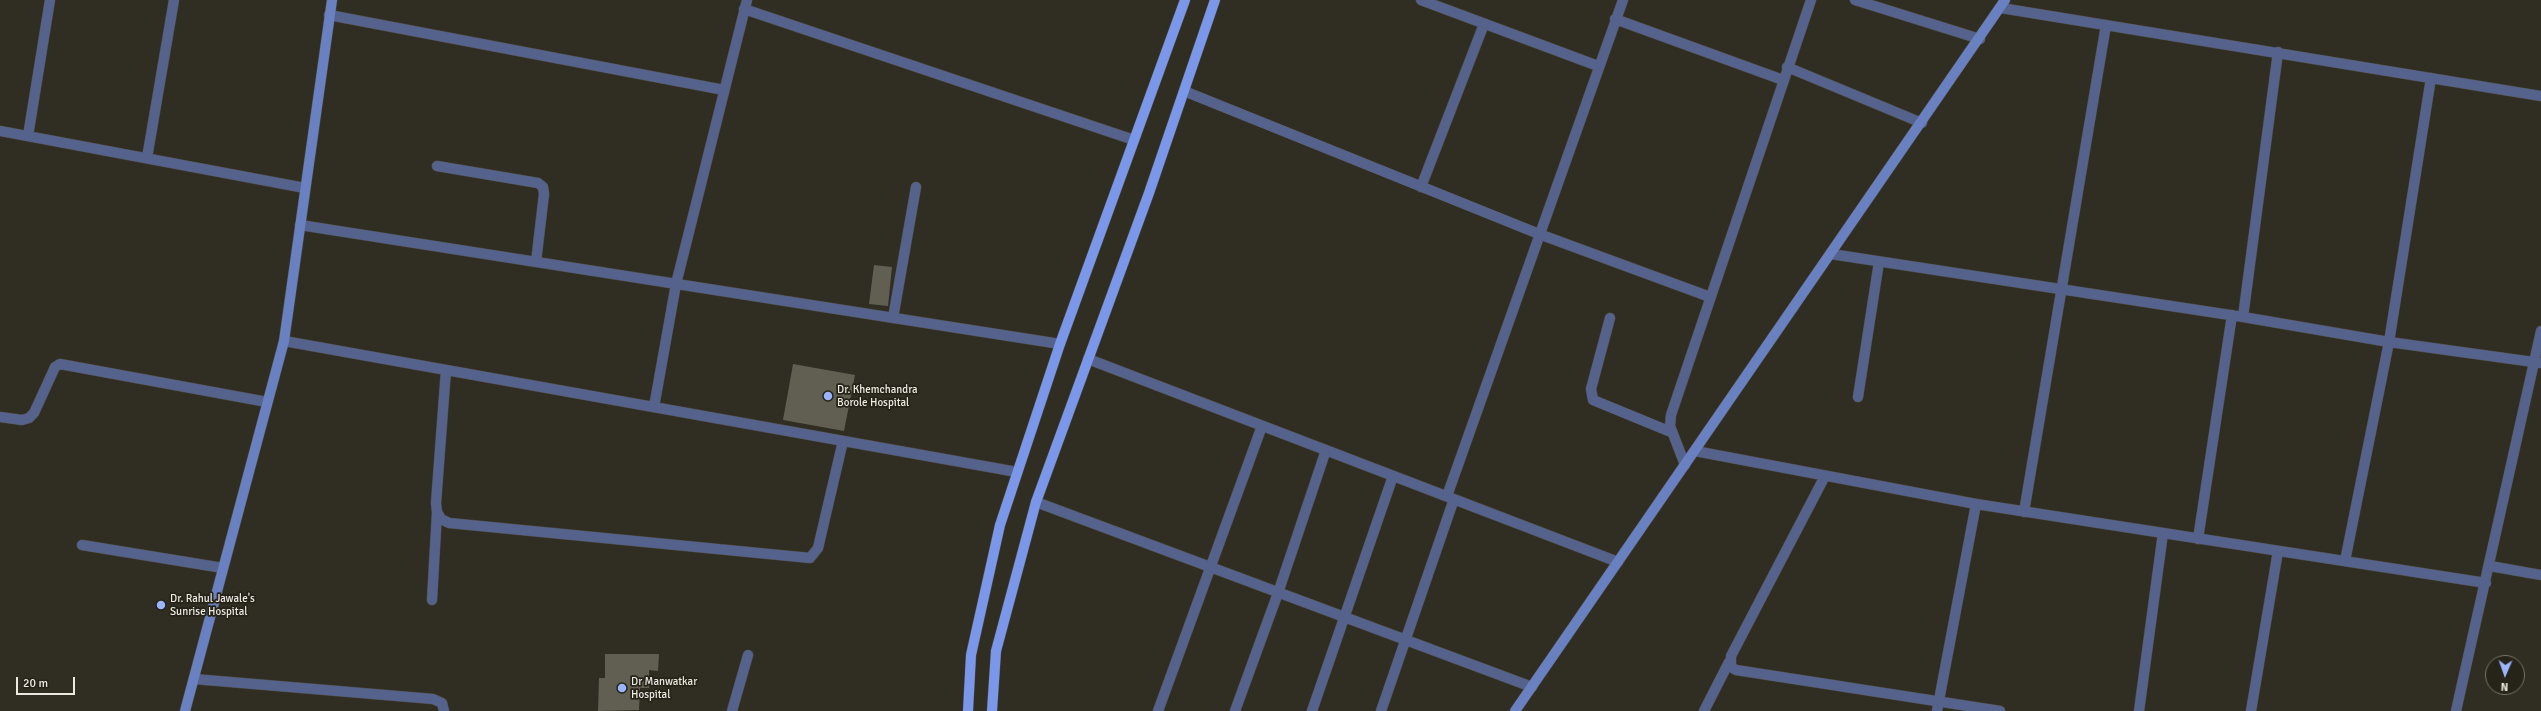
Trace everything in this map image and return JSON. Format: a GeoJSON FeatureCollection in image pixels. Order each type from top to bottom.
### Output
{"type":"FeatureCollection","features":[{"type":"Feature","properties":{"kind":"main road"},"geometry":{"type":"LineString","coordinates":[[968,711],[971,655],[992,556],[1017,472],[1060,344],[1185,0]]}},
{"type":"Feature","properties":{"kind":"main road"},"geometry":{"type":"LineString","coordinates":[[992,711],[996,651],[1036,502],[1184,91],[1215,0]]}},
{"type":"Feature","properties":{"kind":"street"},"geometry":{"type":"LineString","coordinates":[[28,136],[50,0]]}},
{"type":"Feature","properties":{"kind":"street"},"geometry":{"type":"LineString","coordinates":[[147,158],[174,0]]}},
{"type":"Feature","properties":{"kind":"street"},"geometry":{"type":"LineString","coordinates":[[185,711],[284,341],[332,0]]}},
{"type":"Feature","properties":{"kind":"street"},"geometry":{"type":"LineString","coordinates":[[1421,0],[1598,66]]}},
{"type":"Feature","properties":{"kind":"street"},"geometry":{"type":"LineString","coordinates":[[1381,711],[1450,498],[1539,234],[1598,66],[1623,0]]}},
{"type":"Feature","properties":{"kind":"street"},"geometry":{"type":"LineString","coordinates":[[1685,466],[1671,432],[1671,414],[1782,80],[1811,0]]}},
{"type":"Feature","properties":{"kind":"street"},"geometry":{"type":"LineString","coordinates":[[1855,0],[1980,38]]}},
{"type":"Feature","properties":{"kind":"street"},"geometry":{"type":"LineString","coordinates":[[1515,711],[2003,4],[2106,25],[2541,96]]}},
{"type":"Feature","properties":{"kind":"street"},"geometry":{"type":"LineString","coordinates":[[654,407],[676,284],[745,5],[1134,140]]}},
{"type":"Feature","properties":{"kind":"street"},"geometry":{"type":"LineString","coordinates":[[330,15],[724,90]]}},
{"type":"Feature","properties":{"kind":"street"},"geometry":{"type":"LineString","coordinates":[[1615,19],[1782,80]]}},
{"type":"Feature","properties":{"kind":"street"},"geometry":{"type":"LineString","coordinates":[[1421,187],[1484,24]]}},
{"type":"Feature","properties":{"kind":"street"},"geometry":{"type":"LineString","coordinates":[[2024,512],[2064,290],[2106,25]]}},
{"type":"Feature","properties":{"kind":"street"},"geometry":{"type":"LineString","coordinates":[[2242,317],[2278,52]]}},
{"type":"Feature","properties":{"kind":"street"},"geometry":{"type":"LineString","coordinates":[[1787,68],[1922,123]]}},
{"type":"Feature","properties":{"kind":"street"},"geometry":{"type":"LineString","coordinates":[[2345,561],[2389,342],[2431,78]]}},
{"type":"Feature","properties":{"kind":"street"},"geometry":{"type":"LineString","coordinates":[[1184,91],[1539,234],[1710,297]]}},
{"type":"Feature","properties":{"kind":"street"},"geometry":{"type":"LineString","coordinates":[[0,131],[305,188]]}},
{"type":"Feature","properties":{"kind":"street"},"geometry":{"type":"LineString","coordinates":[[437,166],[538,183],[543,187],[544,194],[536,262]]}},
{"type":"Feature","properties":{"kind":"street"},"geometry":{"type":"LineString","coordinates":[[893,318],[916,187]]}},
{"type":"Feature","properties":{"kind":"street"},"geometry":{"type":"LineString","coordinates":[[300,225],[1060,344]]}},
{"type":"Feature","properties":{"kind":"street"},"geometry":{"type":"LineString","coordinates":[[1831,254],[2232,315],[2389,342],[2538,363]]}},
{"type":"Feature","properties":{"kind":"street"},"geometry":{"type":"LineString","coordinates":[[1858,398],[1879,262]]}},
{"type":"Feature","properties":{"kind":"street"},"geometry":{"type":"LineString","coordinates":[[2198,539],[2232,315]]}},
{"type":"Feature","properties":{"kind":"street"},"geometry":{"type":"LineString","coordinates":[[1610,318],[1591,389],[1593,400],[1671,432]]}},
{"type":"Feature","properties":{"kind":"street"},"geometry":{"type":"LineString","coordinates":[[2456,711],[2538,363],[2541,332]]}},
{"type":"Feature","properties":{"kind":"street"},"geometry":{"type":"LineString","coordinates":[[284,341],[1017,472]]}},
{"type":"Feature","properties":{"kind":"street"},"geometry":{"type":"LineString","coordinates":[[1088,359],[1618,562]]}},
{"type":"Feature","properties":{"kind":"street"},"geometry":{"type":"LineString","coordinates":[[0,417],[22,420],[29,418],[34,413],[55,367],[60,364],[68,364],[267,402]]}},
{"type":"Feature","properties":{"kind":"street"},"geometry":{"type":"LineString","coordinates":[[432,600],[446,370]]}},
{"type":"Feature","properties":{"kind":"street"},"geometry":{"type":"LineString","coordinates":[[1158,711],[1212,568],[1262,426]]}},
{"type":"Feature","properties":{"kind":"street"},"geometry":{"type":"LineString","coordinates":[[437,512],[441,519],[449,523],[802,559],[810,558],[818,548],[844,441]]}},
{"type":"Feature","properties":{"kind":"street"},"geometry":{"type":"LineString","coordinates":[[1236,711],[1278,593],[1326,450]]}},
{"type":"Feature","properties":{"kind":"street"},"geometry":{"type":"LineString","coordinates":[[1695,451],[1976,504],[2486,583]]}},
{"type":"Feature","properties":{"kind":"street"},"geometry":{"type":"LineString","coordinates":[[1312,711],[1346,618],[1393,476]]}},
{"type":"Feature","properties":{"kind":"street"},"geometry":{"type":"LineString","coordinates":[[1704,711],[1825,476]]}},
{"type":"Feature","properties":{"kind":"street"},"geometry":{"type":"LineString","coordinates":[[1036,502],[1532,687]]}},
{"type":"Feature","properties":{"kind":"street"},"geometry":{"type":"LineString","coordinates":[[1938,706],[1976,504]]}},
{"type":"Feature","properties":{"kind":"street"},"geometry":{"type":"LineString","coordinates":[[2139,711],[2163,533]]}},
{"type":"Feature","properties":{"kind":"street"},"geometry":{"type":"LineString","coordinates":[[82,545],[223,568]]}},
{"type":"Feature","properties":{"kind":"street"},"geometry":{"type":"LineString","coordinates":[[2251,711],[2278,551]]}},
{"type":"Feature","properties":{"kind":"street"},"geometry":{"type":"LineString","coordinates":[[2490,566],[2541,574]]}},
{"type":"Feature","properties":{"kind":"street"},"geometry":{"type":"LineString","coordinates":[[732,711],[748,655]]}},
{"type":"Feature","properties":{"kind":"street"},"geometry":{"type":"LineString","coordinates":[[1729,662],[1731,667],[1736,670],[1938,706],[2000,711]]}},
{"type":"Feature","properties":{"kind":"street"},"geometry":{"type":"LineString","coordinates":[[194,679],[433,700],[442,703],[444,711]]}},
{"type":"Feature","properties":{"kind":"building"},"geometry":{"type":"Polygon","coordinates":[[[874,265],[892,267],[888,306],[869,304],[874,265]]]}},
{"type":"Feature","properties":{"kind":"building"},"geometry":{"type":"Polygon","coordinates":[[[793,364],[855,375],[844,431],[783,420],[793,364]]]}},
{"type":"Feature","properties":{"kind":"building"},"geometry":{"type":"Polygon","coordinates":[[[605,654],[659,654],[658,671],[649,670],[649,688],[640,688],[639,710],[598,711],[599,678],[605,678],[605,654]]]}},
{"type":"Feature","properties":{"kind":"place","name":"Dr. Khemchandra Borole Hospital"},"geometry":{"type":"Point","coordinates":[828,396]}},
{"type":"Feature","properties":{"kind":"place","name":"Dr. Rahul Jawale's Sunrise Hospital"},"geometry":{"type":"Point","coordinates":[161,605]}},
{"type":"Feature","properties":{"kind":"place","name":"Dr Manwatkar Hospital"},"geometry":{"type":"Point","coordinates":[622,688]}}]}
